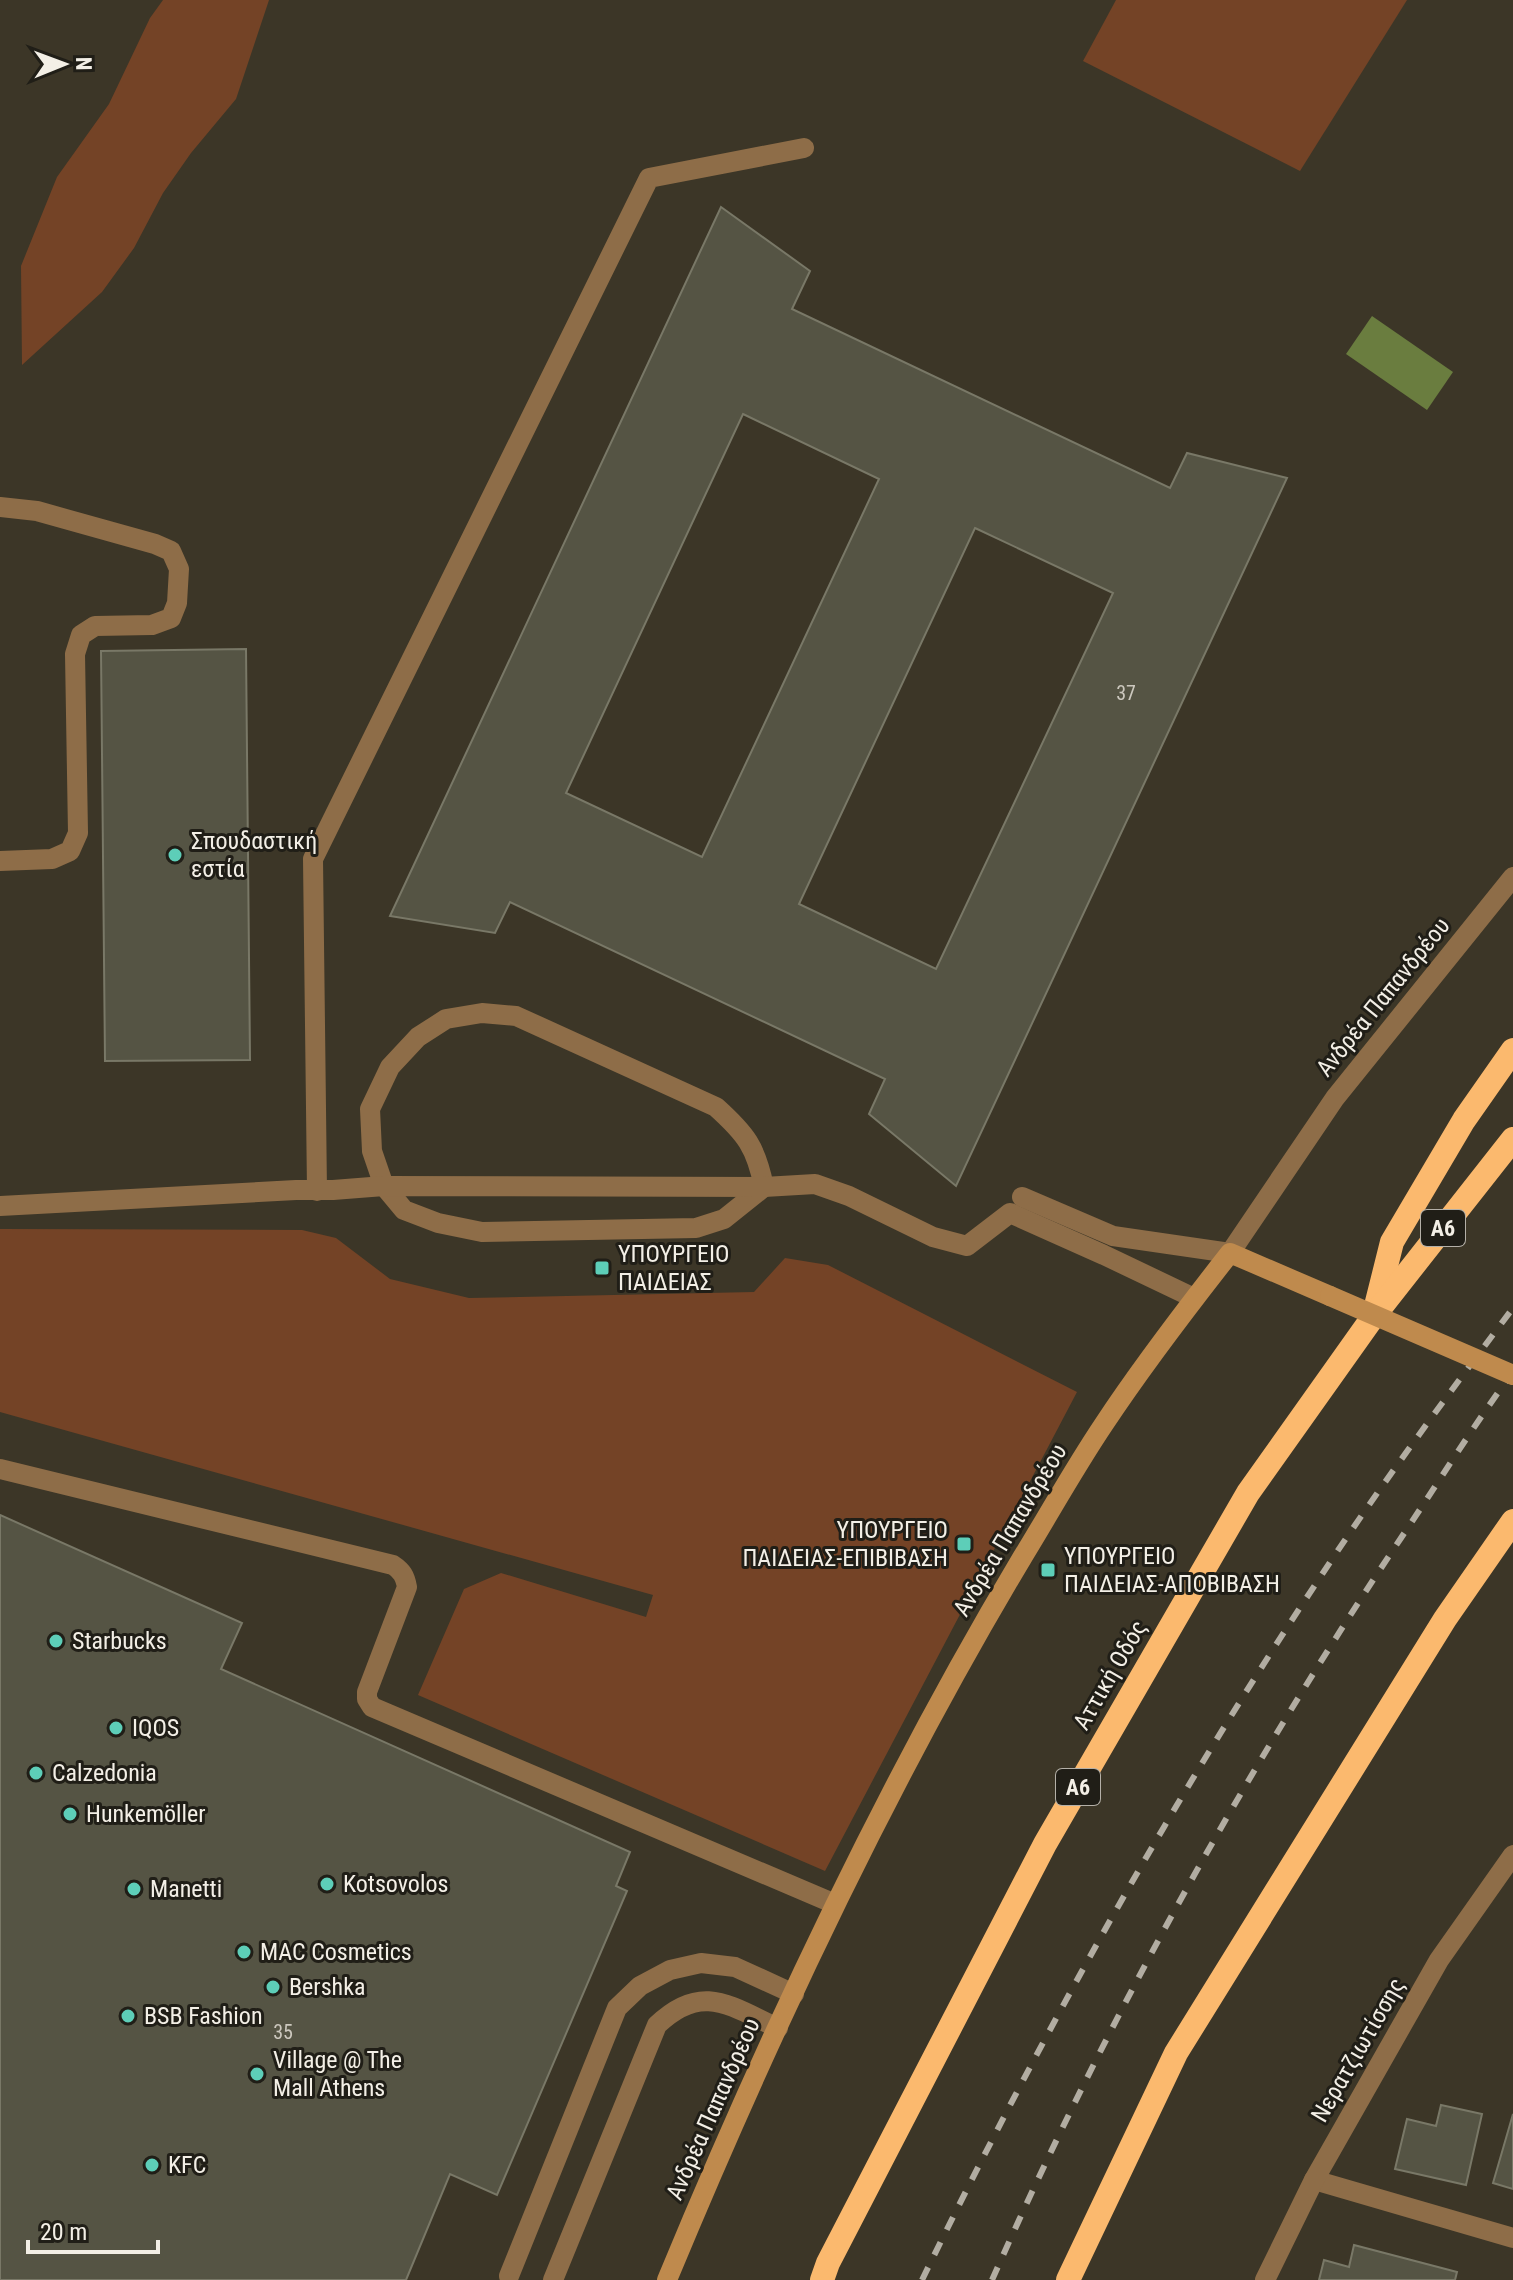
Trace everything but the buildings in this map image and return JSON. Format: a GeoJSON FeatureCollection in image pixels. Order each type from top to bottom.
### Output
{"type":"FeatureCollection","features":[{"type":"Feature","properties":{"kind":"highway"},"geometry":{"type":"LineString","coordinates":[[1373,1317],[1392,1242],[1464,1120],[1513,1050]]}},
{"type":"Feature","properties":{"kind":"highway","name":"Αττική Οδός"},"geometry":{"type":"LineString","coordinates":[[822,2280],[1045,1844],[1248,1493],[1373,1317],[1513,1139]]}},
{"type":"Feature","properties":{"kind":"highway"},"geometry":{"type":"LineString","coordinates":[[1068,2280],[1176,2053],[1445,1619],[1513,1521]]}},
{"type":"Feature","properties":{"kind":"street"},"geometry":{"type":"LineString","coordinates":[[317,1191],[313,859],[649,178],[804,148]]}},
{"type":"Feature","properties":{"kind":"street"},"geometry":{"type":"LineString","coordinates":[[0,507],[37,511],[155,544],[171,551],[179,569],[177,603],[171,618],[152,625],[95,626],[81,635],[75,654],[78,833],[70,851],[52,859],[0,861]]}},
{"type":"Feature","properties":{"kind":"street","name":"Ανδρέα Παπανδρέου"},"geometry":{"type":"LineString","coordinates":[[667,2280],[707,2184],[835,1904],[950,1682],[1008,1582],[1104,1423],[1230,1253],[1335,1098],[1513,877]]}},
{"type":"Feature","properties":{"kind":"street"},"geometry":{"type":"LineString","coordinates":[[482,1013],[516,1016],[716,1107],[742,1130],[759,1160],[764,1187],[724,1219],[696,1228],[482,1232],[438,1223],[404,1210],[384,1186],[372,1151],[370,1109],[390,1067],[418,1037],[446,1019],[482,1013]]}},
{"type":"Feature","properties":{"kind":"street"},"geometry":{"type":"LineString","coordinates":[[0,1206],[384,1186],[764,1187],[815,1184],[849,1196],[933,1237],[967,1246],[1016,1205]]}},
{"type":"Feature","properties":{"kind":"street"},"geometry":{"type":"LineString","coordinates":[[1016,1205],[1113,1236],[1230,1253],[1513,1375]]}},
{"type":"Feature","properties":{"kind":"street"},"geometry":{"type":"LineString","coordinates":[[1016,1205],[1104,1255],[1194,1298]]}},
{"type":"Feature","properties":{"kind":"street"},"geometry":{"type":"LineString","coordinates":[[0,1469],[393,1565],[401,1570],[407,1587],[367,1692],[372,1707],[835,1904]]}},
{"type":"Feature","properties":{"kind":"street","name":"Νερατζιωτίσσης"},"geometry":{"type":"LineString","coordinates":[[1265,2280],[1314,2180],[1439,1960],[1513,1855]]}},
{"type":"Feature","properties":{"kind":"street"},"geometry":{"type":"LineString","coordinates":[[509,2276],[617,2008],[640,1986],[670,1970],[701,1963],[735,1967],[794,1994]]}},
{"type":"Feature","properties":{"kind":"street"},"geometry":{"type":"LineString","coordinates":[[553,2280],[657,2025],[669,2014],[701,2001],[719,2001],[778,2028]]}},
{"type":"Feature","properties":{"kind":"street"},"geometry":{"type":"LineString","coordinates":[[1314,2180],[1513,2238]]}},
{"type":"Feature","properties":{"kind":"shaded area"},"geometry":{"type":"Polygon","coordinates":[[[163,0],[269,0],[236,99],[191,153],[163,193],[134,248],[102,292],[22,365],[21,266],[57,177],[109,104],[150,18],[163,0]]]}},
{"type":"Feature","properties":{"kind":"shaded area"},"geometry":{"type":"Polygon","coordinates":[[[1116,0],[1407,0],[1300,171],[1083,61],[1116,0]]]}},
{"type":"Feature","properties":{"kind":"shaded area"},"geometry":{"type":"Polygon","coordinates":[[[1372,316],[1453,372],[1427,410],[1346,354],[1372,316]]]}},
{"type":"Feature","properties":{"kind":"shaded area"},"geometry":{"type":"Polygon","coordinates":[[[0,1229],[302,1230],[336,1238],[390,1279],[469,1298],[754,1292],[785,1258],[828,1265],[1077,1392],[825,1871],[418,1695],[464,1589],[501,1573],[646,1617],[653,1595],[0,1412],[0,1229]]]}},
{"type":"Feature","properties":{"kind":"railway"},"geometry":{"type":"LineString","coordinates":[[922,2280],[1060,2011],[1211,1749],[1365,1510],[1513,1308]]}},
{"type":"Feature","properties":{"kind":"railway"},"geometry":{"type":"LineString","coordinates":[[992,2280],[1130,1993],[1232,1808],[1343,1627],[1513,1372]]}},
{"type":"Feature","properties":{"kind":"place","name":"Σπουδαστική εστία"},"geometry":{"type":"Point","coordinates":[175,855]}},
{"type":"Feature","properties":{"kind":"place","name":"ΥΠΟΥΡΓΕΙΟ ΠΑΙΔΕΙΑΣ"},"geometry":{"type":"Point","coordinates":[602,1268]}},
{"type":"Feature","properties":{"kind":"place","name":"ΥΠΟΥΡΓΕΙΟ ΠΑΙΔΕΙΑΣ-ΕΠΙΒΙΒΑΣΗ"},"geometry":{"type":"Point","coordinates":[964,1544]}},
{"type":"Feature","properties":{"kind":"place","name":"ΥΠΟΥΡΓΕΙΟ ΠΑΙΔΕΙΑΣ-ΑΠΟΒΙΒΑΣΗ"},"geometry":{"type":"Point","coordinates":[1048,1570]}},
{"type":"Feature","properties":{"kind":"place","name":"Starbucks"},"geometry":{"type":"Point","coordinates":[56,1641]}},
{"type":"Feature","properties":{"kind":"place","name":"IQOS"},"geometry":{"type":"Point","coordinates":[116,1728]}},
{"type":"Feature","properties":{"kind":"place","name":"Calzedonia"},"geometry":{"type":"Point","coordinates":[36,1773]}},
{"type":"Feature","properties":{"kind":"place","name":"Hunkemöller"},"geometry":{"type":"Point","coordinates":[70,1814]}},
{"type":"Feature","properties":{"kind":"place","name":"Kotsovolos"},"geometry":{"type":"Point","coordinates":[327,1884]}},
{"type":"Feature","properties":{"kind":"place","name":"Manetti"},"geometry":{"type":"Point","coordinates":[134,1889]}},
{"type":"Feature","properties":{"kind":"place","name":"MAC Cosmetics"},"geometry":{"type":"Point","coordinates":[244,1952]}},
{"type":"Feature","properties":{"kind":"place","name":"Bershka"},"geometry":{"type":"Point","coordinates":[273,1987]}},
{"type":"Feature","properties":{"kind":"place","name":"BSB Fashion"},"geometry":{"type":"Point","coordinates":[128,2016]}},
{"type":"Feature","properties":{"kind":"place","name":"Village @ The Mall Athens"},"geometry":{"type":"Point","coordinates":[257,2074]}},
{"type":"Feature","properties":{"kind":"place","name":"KFC"},"geometry":{"type":"Point","coordinates":[152,2165]}}]}
